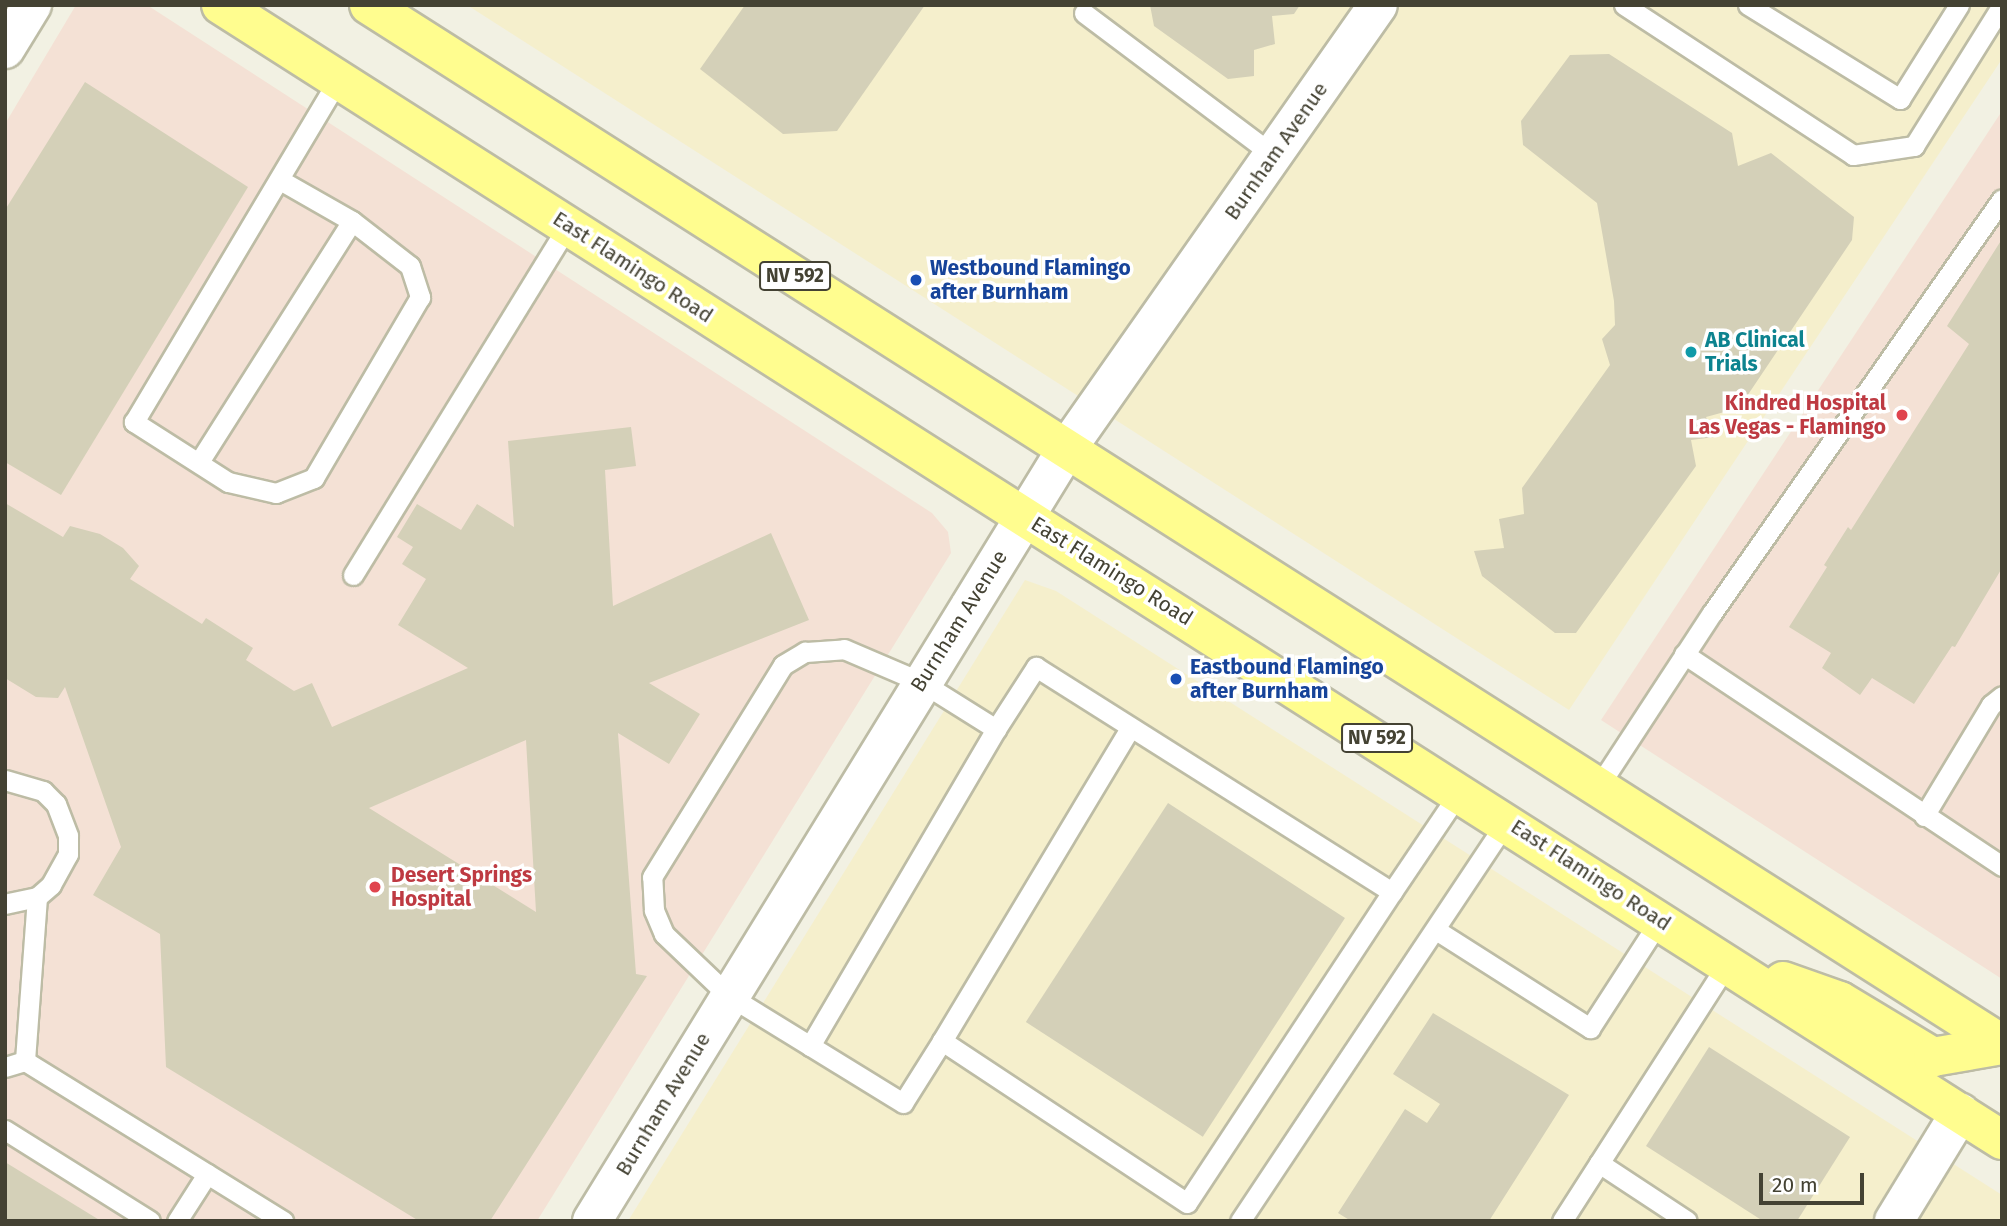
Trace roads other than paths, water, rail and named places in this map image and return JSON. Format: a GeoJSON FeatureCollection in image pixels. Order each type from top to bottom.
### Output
{"type":"FeatureCollection","features":[{"type":"Feature","properties":{"kind":"main road","name":"East Flamingo Road"},"geometry":{"type":"LineString","coordinates":[[221,5],[1460,791],[2002,1140]]}},
{"type":"Feature","properties":{"kind":"main road","name":"NV 592"},"geometry":{"type":"LineString","coordinates":[[369,5],[2002,1045]]}},
{"type":"Feature","properties":{"kind":"main road"},"geometry":{"type":"LineString","coordinates":[[1728,962],[1840,1001],[1933,1057],[2002,1045]]}},
{"type":"Feature","properties":{"kind":"main road"},"geometry":{"type":"LineString","coordinates":[[1960,1113],[2002,1107]]}},
{"type":"Feature","properties":{"kind":"street"},"geometry":{"type":"LineString","coordinates":[[5,49],[32,5]]}},
{"type":"Feature","properties":{"kind":"street","name":"Burnham Avenue"},"geometry":{"type":"LineString","coordinates":[[592,1221],[920,682],[1066,450],[1378,5]]}},
{"type":"Feature","properties":{"kind":"street"},"geometry":{"type":"LineString","coordinates":[[1894,1221],[1960,1113]]}},
{"type":"Feature","properties":{"kind":"lane"},"geometry":{"type":"LineString","coordinates":[[1624,5],[1853,155],[1914,146],[2002,5]]}},
{"type":"Feature","properties":{"kind":"lane"},"geometry":{"type":"LineString","coordinates":[[1748,5],[1900,99],[1959,5]]}},
{"type":"Feature","properties":{"kind":"lane"},"geometry":{"type":"LineString","coordinates":[[1084,13],[1273,155]]}},
{"type":"Feature","properties":{"kind":"lane"},"geometry":{"type":"LineString","coordinates":[[280,180],[352,221],[410,266],[420,297],[314,478],[276,493],[229,482],[134,422],[338,80]]}},
{"type":"Feature","properties":{"kind":"lane"},"geometry":{"type":"LineString","coordinates":[[1598,787],[1684,654],[2002,199]]}},
{"type":"Feature","properties":{"kind":"lane"},"geometry":{"type":"LineString","coordinates":[[199,462],[352,221]]}},
{"type":"Feature","properties":{"kind":"lane"},"geometry":{"type":"LineString","coordinates":[[353,575],[568,226]]}},
{"type":"Feature","properties":{"kind":"lane"},"geometry":{"type":"LineString","coordinates":[[996,729],[920,682],[844,649],[805,652],[783,665],[652,877],[654,910],[664,934],[729,996],[903,1103],[1131,727]]}},
{"type":"Feature","properties":{"kind":"lane"},"geometry":{"type":"LineString","coordinates":[[1684,654],[2002,866]]}},
{"type":"Feature","properties":{"kind":"lane"},"geometry":{"type":"LineString","coordinates":[[810,1046],[996,729],[1036,667],[1392,891]]}},
{"type":"Feature","properties":{"kind":"lane"},"geometry":{"type":"LineString","coordinates":[[1924,816],[1991,705],[2002,696]]}},
{"type":"Feature","properties":{"kind":"lane"},"geometry":{"type":"LineString","coordinates":[[5,780],[43,791],[64,819],[68,836],[65,863],[51,886],[37,897],[5,904]]}},
{"type":"Feature","properties":{"kind":"lane"},"geometry":{"type":"LineString","coordinates":[[942,1041],[1187,1203],[1460,791]]}},
{"type":"Feature","properties":{"kind":"lane"},"geometry":{"type":"LineString","coordinates":[[1240,1221],[1507,821]]}},
{"type":"Feature","properties":{"kind":"lane"},"geometry":{"type":"LineString","coordinates":[[24,1061],[37,897]]}},
{"type":"Feature","properties":{"kind":"lane"},"geometry":{"type":"LineString","coordinates":[[1436,930],[1590,1028],[1660,920]]}},
{"type":"Feature","properties":{"kind":"lane"},"geometry":{"type":"LineString","coordinates":[[1562,1221],[1728,962]]}},
{"type":"Feature","properties":{"kind":"lane"},"geometry":{"type":"LineString","coordinates":[[5,1067],[24,1061],[283,1221]]}},
{"type":"Feature","properties":{"kind":"lane"},"geometry":{"type":"LineString","coordinates":[[5,1130],[150,1221]]}},
{"type":"Feature","properties":{"kind":"lane"},"geometry":{"type":"LineString","coordinates":[[1599,1163],[1687,1221]]}},
{"type":"Feature","properties":{"kind":"lane"},"geometry":{"type":"LineString","coordinates":[[177,1221],[207,1174]]}},
{"type":"Feature","properties":{"kind":"place","name":"Westbound Flamingo after Burnham"},"geometry":{"type":"Point","coordinates":[916,280]}},
{"type":"Feature","properties":{"kind":"place","name":"AB Clinical Trials"},"geometry":{"type":"Point","coordinates":[1691,352]}},
{"type":"Feature","properties":{"kind":"place","name":"Kindred Hospital Las Vegas - Flamingo"},"geometry":{"type":"Point","coordinates":[1902,415]}},
{"type":"Feature","properties":{"kind":"place","name":"Eastbound Flamingo after Burnham"},"geometry":{"type":"Point","coordinates":[1176,679]}},
{"type":"Feature","properties":{"kind":"place","name":"Desert Springs Hospital"},"geometry":{"type":"Point","coordinates":[375,887]}}]}
